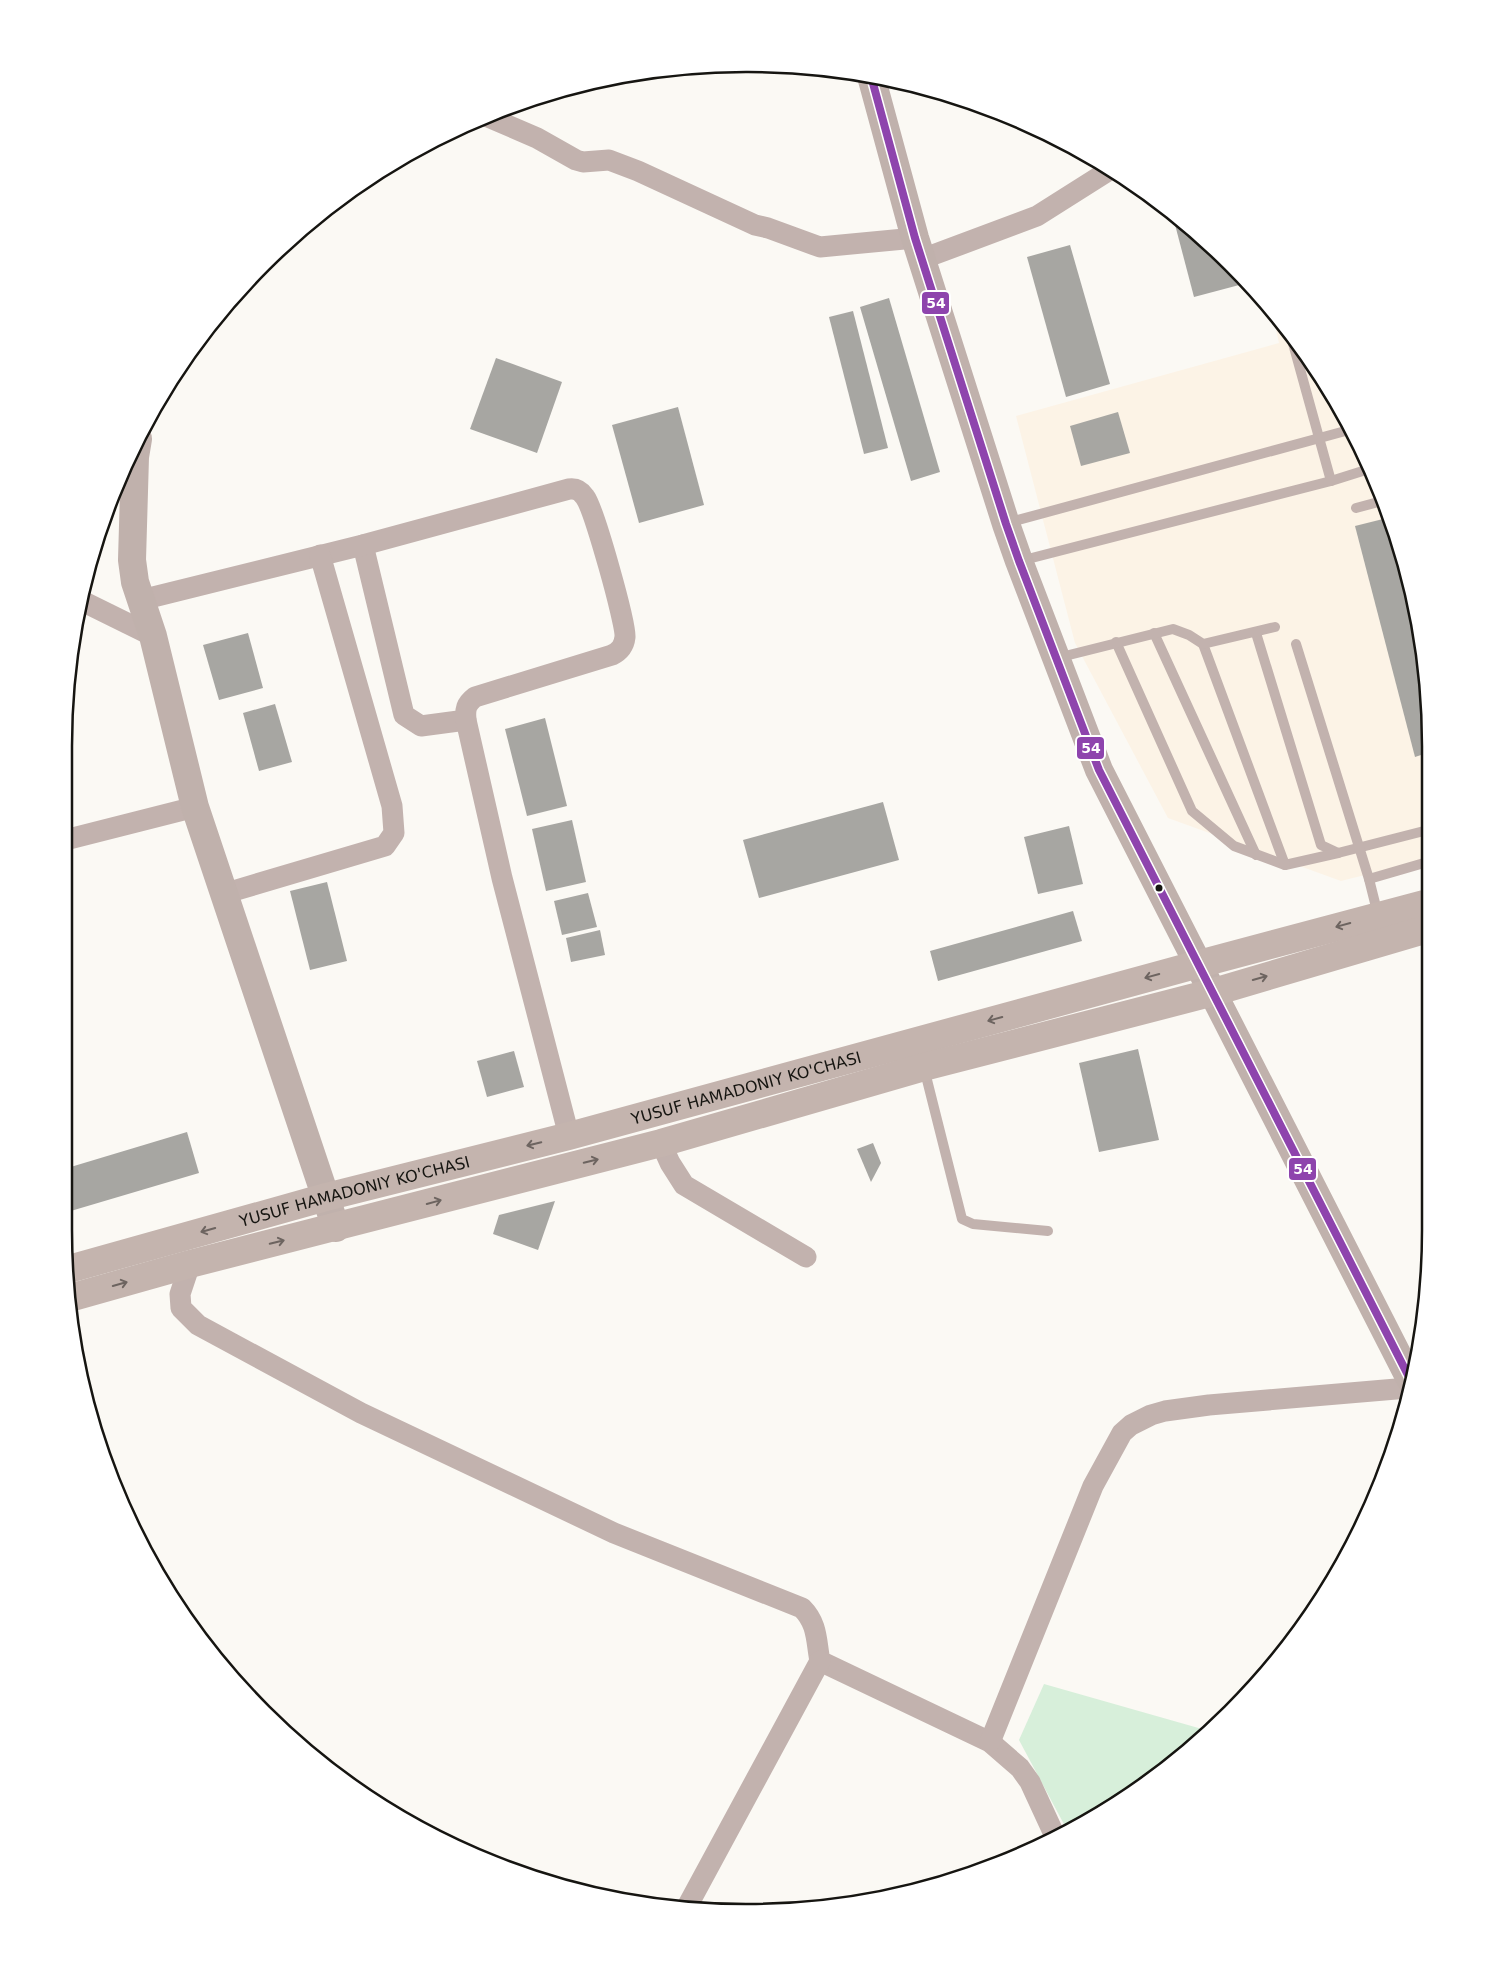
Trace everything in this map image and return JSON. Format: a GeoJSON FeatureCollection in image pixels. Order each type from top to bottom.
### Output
{"type":"FeatureCollection","features":[{"type":"Feature","properties":{"kind":"main road"},"geometry":{"type":"LineString","coordinates":[[873,84],[919,248],[1006,524],[1099,770],[1407,1372]]}},
{"type":"Feature","properties":{"kind":"main road"},"geometry":{"type":"LineString","coordinates":[[136,463],[132,560],[135,582],[153,636],[195,807],[336,1228]]}},
{"type":"Feature","properties":{"kind":"main road","name":"YUSUF HAMADONIY KO'CHASI"},"geometry":{"type":"LineString","coordinates":[[74,1268],[326,1197],[569,1136],[1422,905]]}},
{"type":"Feature","properties":{"kind":"main road","name":"YUSUF HAMADONIY KO'CHASI"},"geometry":{"type":"LineString","coordinates":[[76,1296],[190,1264],[661,1143],[924,1067],[1214,992],[1422,931]]}},
{"type":"Feature","properties":{"kind":"street"},"geometry":{"type":"LineString","coordinates":[[497,121],[537,138],[576,160],[583,162],[609,160],[638,171],[756,225],[820,247],[919,248],[1037,216],[1103,174]]}},
{"type":"Feature","properties":{"kind":"street"},"geometry":{"type":"LineString","coordinates":[[141,600],[363,545],[569,489],[578,490],[586,498],[602,545],[623,626],[625,635],[623,646],[620,651],[612,655],[475,696],[467,705],[466,720],[502,878],[569,1136]]}},
{"type":"Feature","properties":{"kind":"street"},"geometry":{"type":"LineString","coordinates":[[363,545],[404,714],[421,726],[466,720]]}},
{"type":"Feature","properties":{"kind":"street"},"geometry":{"type":"LineString","coordinates":[[223,894],[385,846],[394,833],[392,806],[320,555]]}},
{"type":"Feature","properties":{"kind":"street"},"geometry":{"type":"LineString","coordinates":[[88,604],[153,636]]}},
{"type":"Feature","properties":{"kind":"street"},"geometry":{"type":"LineString","coordinates":[[72,838],[195,807]]}},
{"type":"Feature","properties":{"kind":"street"},"geometry":{"type":"LineString","coordinates":[[661,1143],[684,1186],[806,1257]]}},
{"type":"Feature","properties":{"kind":"street"},"geometry":{"type":"LineString","coordinates":[[190,1264],[180,1294],[181,1308],[198,1325],[361,1413],[614,1533],[802,1608],[810,1616],[814,1623],[820,1662],[690,1902]]}},
{"type":"Feature","properties":{"kind":"street"},"geometry":{"type":"LineString","coordinates":[[990,1742],[1093,1486],[1122,1433],[1131,1425],[1151,1415],[1165,1411],[1209,1405],[1403,1388]]}},
{"type":"Feature","properties":{"kind":"street"},"geometry":{"type":"LineString","coordinates":[[820,1662],[990,1742],[1020,1768],[1025,1775],[1048,1833]]}},
{"type":"Feature","properties":{"kind":"lane"},"geometry":{"type":"LineString","coordinates":[[1296,356],[1331,481]]}},
{"type":"Feature","properties":{"kind":"lane"},"geometry":{"type":"LineString","coordinates":[[1006,524],[1343,432]]}},
{"type":"Feature","properties":{"kind":"lane"},"geometry":{"type":"LineString","coordinates":[[1019,561],[1331,481],[1362,471]]}},
{"type":"Feature","properties":{"kind":"lane"},"geometry":{"type":"LineString","coordinates":[[1356,508],[1375,503]]}},
{"type":"Feature","properties":{"kind":"lane"},"geometry":{"type":"LineString","coordinates":[[1203,644],[1256,633],[1275,626]]}},
{"type":"Feature","properties":{"kind":"lane"},"geometry":{"type":"LineString","coordinates":[[1056,659],[1116,642],[1173,629],[1189,635],[1203,644],[1285,865]]}},
{"type":"Feature","properties":{"kind":"lane"},"geometry":{"type":"LineString","coordinates":[[1154,633],[1256,854]]}},
{"type":"Feature","properties":{"kind":"lane"},"geometry":{"type":"LineString","coordinates":[[1256,633],[1321,846],[1338,853]]}},
{"type":"Feature","properties":{"kind":"lane"},"geometry":{"type":"LineString","coordinates":[[1116,642],[1192,811],[1234,846],[1285,865],[1359,849],[1422,831]]}},
{"type":"Feature","properties":{"kind":"lane"},"geometry":{"type":"LineString","coordinates":[[1296,644],[1369,879],[1378,916]]}},
{"type":"Feature","properties":{"kind":"lane"},"geometry":{"type":"LineString","coordinates":[[1369,879],[1422,864]]}},
{"type":"Feature","properties":{"kind":"lane"},"geometry":{"type":"LineString","coordinates":[[924,1067],[962,1219],[973,1224],[1048,1231]]}},
{"type":"Feature","properties":{"kind":"shaded area"},"geometry":{"type":"Polygon","coordinates":[[[1276,328],[1308,372],[1331,410],[1352,449],[1370,489],[1386,530],[1399,572],[1409,615],[1416,659],[1422,747],[1422,861],[1341,881],[1168,818],[1075,643],[1016,416],[1279,343],[1276,328]]]}},
{"type":"Feature","properties":{"kind":"green space"},"geometry":{"type":"Polygon","coordinates":[[[1044,1684],[1201,1729],[1158,1765],[1122,1791],[1064,1825],[1019,1740],[1044,1684]]]}},
{"type":"Feature","properties":{"kind":"building"},"geometry":{"type":"Polygon","coordinates":[[[1175,226],[1238,285],[1194,297],[1175,226]]]}},
{"type":"Feature","properties":{"kind":"building"},"geometry":{"type":"Polygon","coordinates":[[[1070,245],[1110,384],[1066,397],[1027,257],[1070,245]]]}},
{"type":"Feature","properties":{"kind":"building"},"geometry":{"type":"Polygon","coordinates":[[[889,298],[940,472],[911,481],[860,307],[889,298]]]}},
{"type":"Feature","properties":{"kind":"building"},"geometry":{"type":"Polygon","coordinates":[[[853,311],[888,448],[864,454],[829,317],[853,311]]]}},
{"type":"Feature","properties":{"kind":"building"},"geometry":{"type":"Polygon","coordinates":[[[496,358],[562,382],[537,453],[470,429],[496,358]]]}},
{"type":"Feature","properties":{"kind":"building"},"geometry":{"type":"Polygon","coordinates":[[[678,407],[704,505],[639,523],[612,425],[678,407]]]}},
{"type":"Feature","properties":{"kind":"building"},"geometry":{"type":"Polygon","coordinates":[[[1118,412],[1130,453],[1081,466],[1070,426],[1118,412]]]}},
{"type":"Feature","properties":{"kind":"building"},"geometry":{"type":"Polygon","coordinates":[[[1382,519],[1399,572],[1409,615],[1420,703],[1422,755],[1415,757],[1355,526],[1382,519]]]}},
{"type":"Feature","properties":{"kind":"building"},"geometry":{"type":"Polygon","coordinates":[[[248,633],[263,688],[219,700],[203,645],[248,633]]]}},
{"type":"Feature","properties":{"kind":"building"},"geometry":{"type":"Polygon","coordinates":[[[275,704],[292,762],[259,771],[243,713],[275,704]]]}},
{"type":"Feature","properties":{"kind":"building"},"geometry":{"type":"Polygon","coordinates":[[[545,718],[567,806],[527,816],[505,729],[545,718]]]}},
{"type":"Feature","properties":{"kind":"building"},"geometry":{"type":"Polygon","coordinates":[[[883,802],[899,860],[759,898],[743,840],[883,802]]]}},
{"type":"Feature","properties":{"kind":"building"},"geometry":{"type":"Polygon","coordinates":[[[572,820],[586,882],[546,891],[532,829],[572,820]]]}},
{"type":"Feature","properties":{"kind":"building"},"geometry":{"type":"Polygon","coordinates":[[[1069,826],[1083,884],[1038,894],[1024,837],[1069,826]]]}},
{"type":"Feature","properties":{"kind":"building"},"geometry":{"type":"Polygon","coordinates":[[[327,882],[347,961],[310,970],[290,891],[327,882]]]}},
{"type":"Feature","properties":{"kind":"building"},"geometry":{"type":"Polygon","coordinates":[[[588,893],[597,927],[562,935],[554,901],[588,893]]]}},
{"type":"Feature","properties":{"kind":"building"},"geometry":{"type":"Polygon","coordinates":[[[1073,911],[1082,941],[938,981],[930,951],[1073,911]]]}},
{"type":"Feature","properties":{"kind":"building"},"geometry":{"type":"Polygon","coordinates":[[[600,930],[605,955],[571,962],[566,938],[600,930]]]}},
{"type":"Feature","properties":{"kind":"building"},"geometry":{"type":"Polygon","coordinates":[[[1138,1049],[1159,1140],[1099,1152],[1079,1063],[1138,1049]]]}},
{"type":"Feature","properties":{"kind":"building"},"geometry":{"type":"Polygon","coordinates":[[[514,1051],[524,1087],[487,1097],[477,1061],[514,1051]]]}},
{"type":"Feature","properties":{"kind":"building"},"geometry":{"type":"Polygon","coordinates":[[[187,1132],[199,1173],[72,1211],[72,1167],[187,1132]]]}},
{"type":"Feature","properties":{"kind":"building"},"geometry":{"type":"Polygon","coordinates":[[[873,1143],[881,1163],[871,1182],[857,1149],[873,1143]]]}},
{"type":"Feature","properties":{"kind":"building"},"geometry":{"type":"Polygon","coordinates":[[[555,1201],[538,1250],[493,1234],[499,1215],[555,1201]]]}},
{"type":"Feature","properties":{"kind":"transit line","name":"54"},"geometry":{"type":"LineString","coordinates":[[873,84],[915,238],[1006,524],[1099,770],[1407,1372]]}}]}
